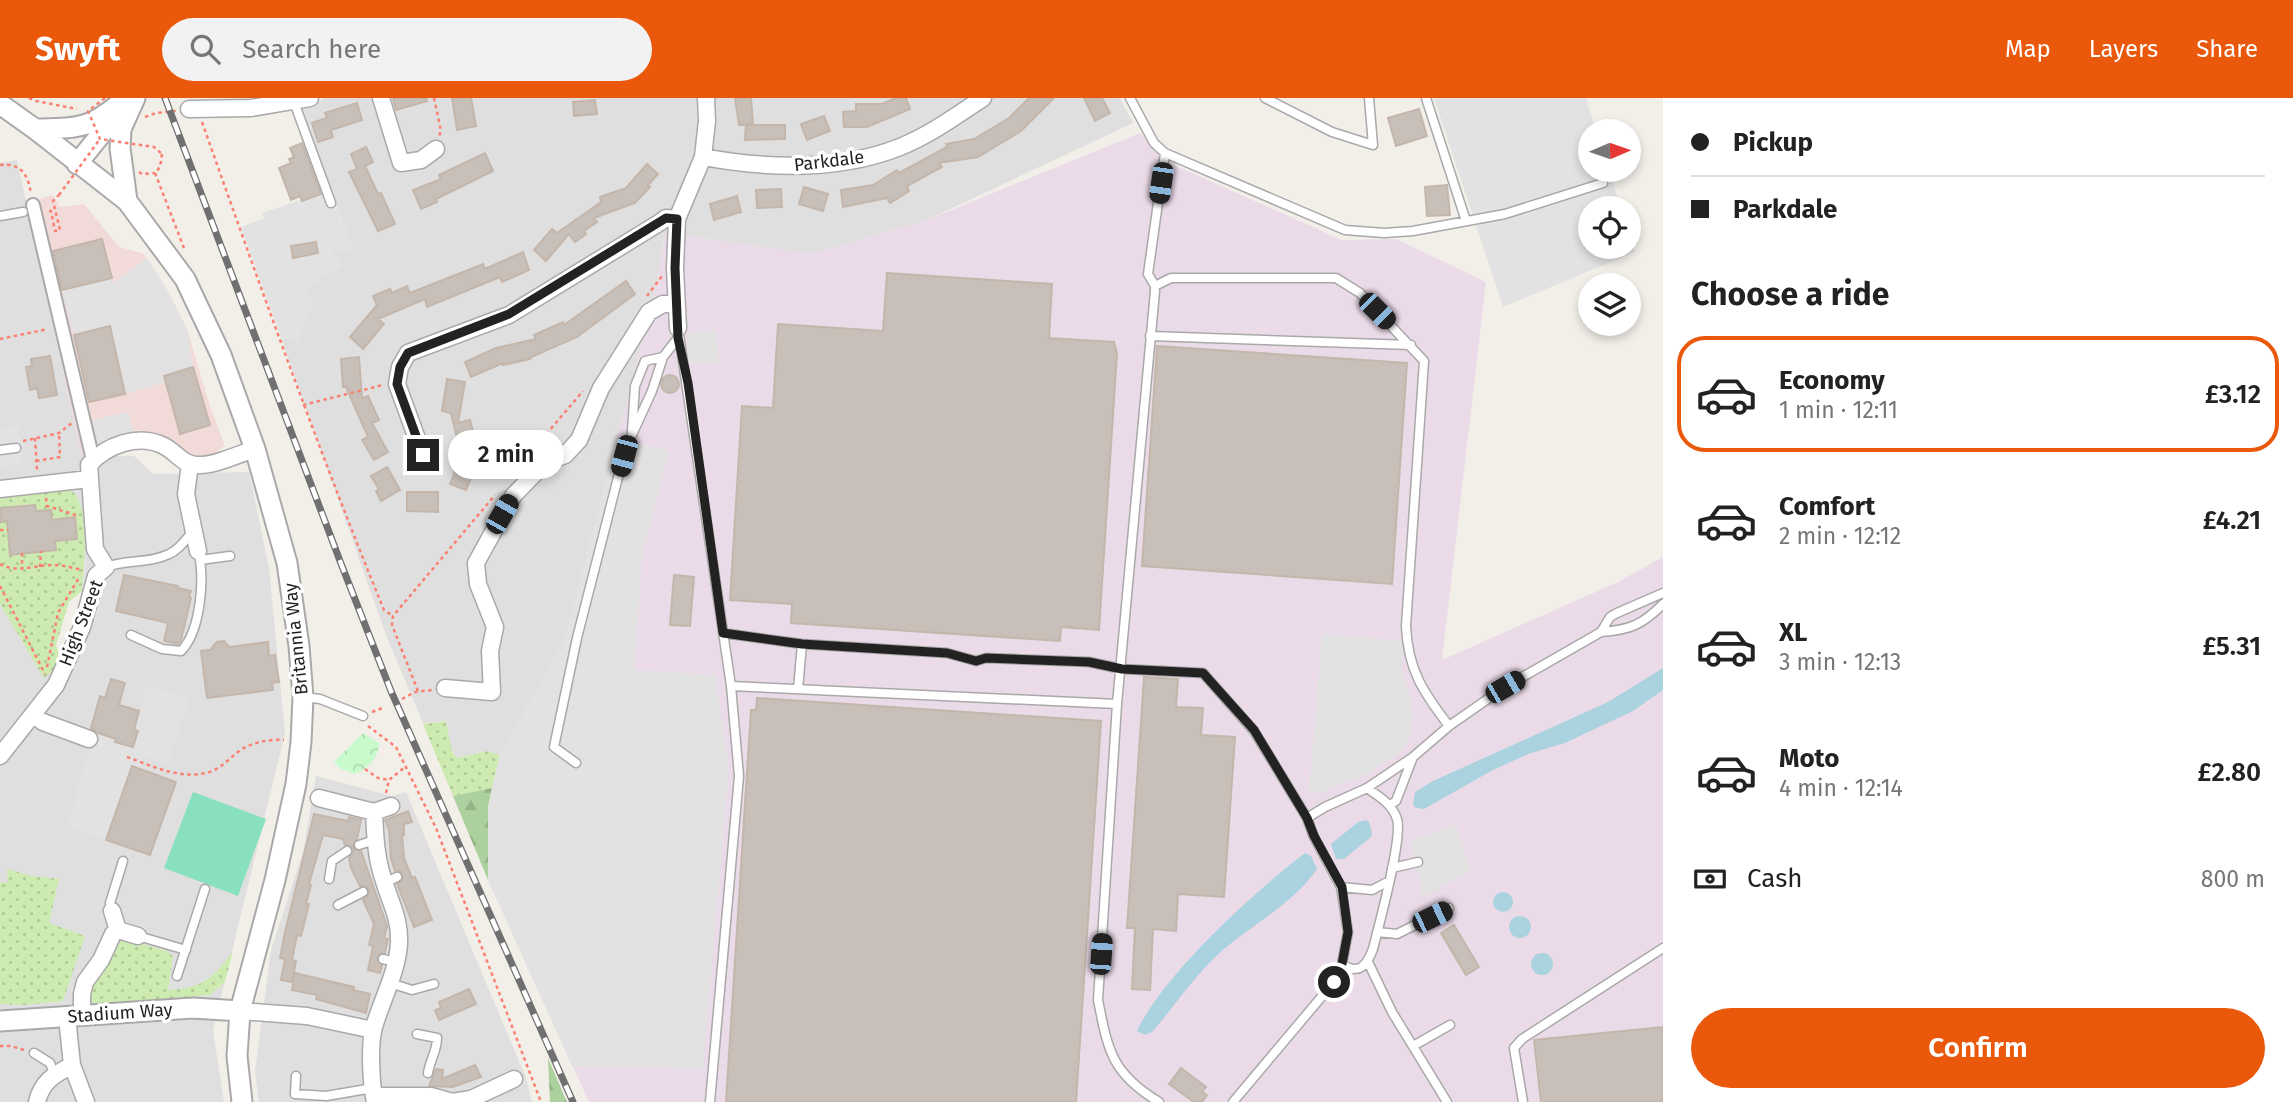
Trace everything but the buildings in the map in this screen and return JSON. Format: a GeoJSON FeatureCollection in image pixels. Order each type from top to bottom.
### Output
{"type":"FeatureCollection","features":[{"type":"Feature","properties":{"kind":"street"},"geometry":{"type":"LineString","coordinates":[[35,129],[82,126],[103,117],[130,98]]}},
{"type":"Feature","properties":{"kind":"street"},"geometry":{"type":"LineString","coordinates":[[77,164],[130,98]]}},
{"type":"Feature","properties":{"kind":"street"},"geometry":{"type":"LineString","coordinates":[[127,201],[120,156],[121,129],[130,98]]}},
{"type":"Feature","properties":{"kind":"street"},"geometry":{"type":"LineString","coordinates":[[382,98],[401,163],[421,160],[436,149]]}},
{"type":"Feature","properties":{"kind":"street"},"geometry":{"type":"LineString","coordinates":[[678,333],[675,268],[677,219],[703,157],[707,121],[706,98]]}},
{"type":"Feature","properties":{"kind":"street","name":"Parkdale"},"geometry":{"type":"LineString","coordinates":[[703,157],[778,166],[855,162],[900,147],[925,135],[983,98]]}},
{"type":"Feature","properties":{"kind":"street"},"geometry":{"type":"LineString","coordinates":[[193,109],[251,108],[300,100]]}},
{"type":"Feature","properties":{"kind":"street"},"geometry":{"type":"LineString","coordinates":[[2,108],[35,129],[127,201]]}},
{"type":"Feature","properties":{"kind":"street","name":"Britannia Way"},"geometry":{"type":"LineString","coordinates":[[127,201],[184,279],[221,355],[256,449],[288,563],[299,646],[303,698],[296,784],[275,880],[240,1011],[237,1056],[242,1102]]}},
{"type":"Feature","properties":{"kind":"street"},"geometry":{"type":"LineString","coordinates":[[34,206],[93,460],[109,447],[143,441],[164,446],[190,464],[204,464],[256,449]]}},
{"type":"Feature","properties":{"kind":"street"},"geometry":{"type":"LineString","coordinates":[[423,455],[397,384],[400,367],[408,353],[509,314],[666,218],[677,219]]}},
{"type":"Feature","properties":{"kind":"street"},"geometry":{"type":"LineString","coordinates":[[445,688],[492,692],[489,651],[495,627],[478,584],[476,563],[513,496],[545,463],[565,455],[579,440],[601,388],[649,312],[663,304],[676,303]]}},
{"type":"Feature","properties":{"kind":"street","name":"High Street"},"geometry":{"type":"LineString","coordinates":[[0,756],[33,715],[82,626],[96,576],[103,562],[95,549],[91,515],[89,465],[93,460]]}},
{"type":"Feature","properties":{"kind":"street"},"geometry":{"type":"LineString","coordinates":[[190,464],[186,494],[199,555]]}},
{"type":"Feature","properties":{"kind":"street"},"geometry":{"type":"LineString","coordinates":[[0,489],[89,479]]}},
{"type":"Feature","properties":{"kind":"street"},"geometry":{"type":"LineString","coordinates":[[33,715],[43,722],[89,738]]}},
{"type":"Feature","properties":{"kind":"street"},"geometry":{"type":"LineString","coordinates":[[319,798],[384,808],[367,843],[380,884],[398,915],[399,945],[389,961],[390,983],[373,1030],[374,1096],[426,1090],[452,1102],[471,1099],[514,1079]]}},
{"type":"Feature","properties":{"kind":"street"},"geometry":{"type":"LineString","coordinates":[[112,911],[118,930]]}},
{"type":"Feature","properties":{"kind":"street"},"geometry":{"type":"LineString","coordinates":[[118,930],[138,936]]}},
{"type":"Feature","properties":{"kind":"street"},"geometry":{"type":"LineString","coordinates":[[86,1102],[72,1065],[75,1017],[86,982],[101,960],[113,934],[118,930]]}},
{"type":"Feature","properties":{"kind":"street","name":"Stadium Way"},"geometry":{"type":"LineString","coordinates":[[0,1021],[193,1008],[240,1011]]}},
{"type":"Feature","properties":{"kind":"street"},"geometry":{"type":"LineString","coordinates":[[240,1011],[307,1016],[373,1030]]}},
{"type":"Feature","properties":{"kind":"street"},"geometry":{"type":"LineString","coordinates":[[37,1102],[44,1083],[54,1074],[72,1065]]}},
{"type":"Feature","properties":{"kind":"lane"},"geometry":{"type":"LineString","coordinates":[[1130,98],[1154,143],[1165,153],[1345,230],[1384,233],[1505,214],[1603,183]]}},
{"type":"Feature","properties":{"kind":"lane"},"geometry":{"type":"LineString","coordinates":[[1265,98],[1332,132],[1373,145],[1369,98]]}},
{"type":"Feature","properties":{"kind":"lane"},"geometry":{"type":"LineString","coordinates":[[1426,98],[1466,221]]}},
{"type":"Feature","properties":{"kind":"lane"},"geometry":{"type":"LineString","coordinates":[[300,100],[331,202]]}},
{"type":"Feature","properties":{"kind":"lane"},"geometry":{"type":"LineString","coordinates":[[1159,1102],[1124,1078],[1107,1046],[1098,1000],[1117,704],[1155,286],[1148,274],[1165,153]]}},
{"type":"Feature","properties":{"kind":"lane"},"geometry":{"type":"LineString","coordinates":[[0,216],[34,206]]}},
{"type":"Feature","properties":{"kind":"lane"},"geometry":{"type":"LineString","coordinates":[[1155,286],[1171,278],[1336,278],[1360,293],[1424,361],[1406,626],[1407,650],[1423,693],[1449,726]]}},
{"type":"Feature","properties":{"kind":"lane"},"geometry":{"type":"LineString","coordinates":[[576,764],[554,747],[576,638],[625,450],[652,391],[663,357],[678,333]]}},
{"type":"Feature","properties":{"kind":"lane"},"geometry":{"type":"LineString","coordinates":[[678,333],[688,383],[731,685],[739,776],[710,1102]]}},
{"type":"Feature","properties":{"kind":"lane"},"geometry":{"type":"LineString","coordinates":[[1150,336],[1411,345]]}},
{"type":"Feature","properties":{"kind":"lane"},"geometry":{"type":"LineString","coordinates":[[632,430],[635,386],[645,361],[663,357]]}},
{"type":"Feature","properties":{"kind":"lane"},"geometry":{"type":"LineString","coordinates":[[0,450],[16,447]]}},
{"type":"Feature","properties":{"kind":"lane"},"geometry":{"type":"LineString","coordinates":[[103,562],[146,560],[170,554],[194,530]]}},
{"type":"Feature","properties":{"kind":"lane"},"geometry":{"type":"LineString","coordinates":[[131,635],[162,649],[181,651],[188,644],[197,617],[202,570],[199,555],[230,556]]}},
{"type":"Feature","properties":{"kind":"lane"},"geometry":{"type":"LineString","coordinates":[[1601,632],[1610,617],[1663,593]]}},
{"type":"Feature","properties":{"kind":"lane"},"geometry":{"type":"LineString","coordinates":[[1307,818],[1367,788],[1413,757],[1449,726],[1505,687],[1601,632],[1625,631],[1642,623],[1663,604]]}},
{"type":"Feature","properties":{"kind":"lane"},"geometry":{"type":"LineString","coordinates":[[723,633],[802,644],[947,653],[976,661],[986,658],[1089,662],[1122,669],[1203,673],[1254,730],[1307,818],[1342,887],[1348,932],[1342,964],[1334,982],[1233,1102]]}},
{"type":"Feature","properties":{"kind":"lane"},"geometry":{"type":"LineString","coordinates":[[798,689],[802,644]]}},
{"type":"Feature","properties":{"kind":"lane"},"geometry":{"type":"LineString","coordinates":[[731,685],[1117,704]]}},
{"type":"Feature","properties":{"kind":"lane"},"geometry":{"type":"LineString","coordinates":[[303,698],[320,699],[363,716]]}},
{"type":"Feature","properties":{"kind":"lane"},"geometry":{"type":"LineString","coordinates":[[1390,805],[1396,802],[1413,757]]}},
{"type":"Feature","properties":{"kind":"lane"},"geometry":{"type":"LineString","coordinates":[[1342,964],[1355,970],[1368,962],[1392,868],[1399,826],[1390,805],[1367,788]]}},
{"type":"Feature","properties":{"kind":"lane"},"geometry":{"type":"LineString","coordinates":[[329,879],[332,861],[347,852]]}},
{"type":"Feature","properties":{"kind":"lane"},"geometry":{"type":"LineString","coordinates":[[112,911],[110,903],[123,861]]}},
{"type":"Feature","properties":{"kind":"lane"},"geometry":{"type":"LineString","coordinates":[[1392,868],[1418,862]]}},
{"type":"Feature","properties":{"kind":"lane"},"geometry":{"type":"LineString","coordinates":[[1342,887],[1371,890],[1389,881]]}},
{"type":"Feature","properties":{"kind":"lane"},"geometry":{"type":"LineString","coordinates":[[338,905],[380,884]]}},
{"type":"Feature","properties":{"kind":"lane"},"geometry":{"type":"LineString","coordinates":[[177,976],[205,890]]}},
{"type":"Feature","properties":{"kind":"lane"},"geometry":{"type":"LineString","coordinates":[[1377,932],[1397,934],[1449,908]]}},
{"type":"Feature","properties":{"kind":"lane"},"geometry":{"type":"LineString","coordinates":[[138,936],[186,950]]}},
{"type":"Feature","properties":{"kind":"lane"},"geometry":{"type":"LineString","coordinates":[[1523,1102],[1514,1048],[1522,1039],[1663,948]]}},
{"type":"Feature","properties":{"kind":"lane"},"geometry":{"type":"LineString","coordinates":[[1368,962],[1385,998],[1447,1102]]}},
{"type":"Feature","properties":{"kind":"lane"},"geometry":{"type":"LineString","coordinates":[[390,983],[412,990],[434,984]]}},
{"type":"Feature","properties":{"kind":"lane"},"geometry":{"type":"LineString","coordinates":[[1413,1045],[1450,1025]]}},
{"type":"Feature","properties":{"kind":"lane"},"geometry":{"type":"LineString","coordinates":[[417,1034],[438,1038],[437,1051],[431,1057],[428,1073]]}},
{"type":"Feature","properties":{"kind":"lane"},"geometry":{"type":"LineString","coordinates":[[34,1053],[50,1063],[54,1074]]}},
{"type":"Feature","properties":{"kind":"lane"},"geometry":{"type":"LineString","coordinates":[[296,1076],[295,1094],[374,1096]]}},
{"type":"Feature","properties":{"kind":"path"},"geometry":{"type":"LineString","coordinates":[[29,98],[88,111],[105,98]]}},
{"type":"Feature","properties":{"kind":"path"},"geometry":{"type":"LineString","coordinates":[[434,98],[441,131],[436,149]]}},
{"type":"Feature","properties":{"kind":"path"},"geometry":{"type":"LineString","coordinates":[[142,118],[156,113],[193,109],[303,405],[384,611],[393,616]]}},
{"type":"Feature","properties":{"kind":"path"},"geometry":{"type":"LineString","coordinates":[[88,111],[100,139]]}},
{"type":"Feature","properties":{"kind":"path"},"geometry":{"type":"LineString","coordinates":[[130,152],[132,134]]}},
{"type":"Feature","properties":{"kind":"path"},"geometry":{"type":"LineString","coordinates":[[100,139],[154,147],[162,154],[160,167],[155,173],[142,174],[136,170]]}},
{"type":"Feature","properties":{"kind":"path"},"geometry":{"type":"LineString","coordinates":[[0,165],[13,164],[23,171],[34,206],[53,201],[59,195],[100,139]]}},
{"type":"Feature","properties":{"kind":"path"},"geometry":{"type":"LineString","coordinates":[[155,173],[186,254],[184,279]]}},
{"type":"Feature","properties":{"kind":"path"},"geometry":{"type":"LineString","coordinates":[[40,236],[51,233],[46,212],[51,211],[55,231],[60,230],[53,201]]}},
{"type":"Feature","properties":{"kind":"path"},"geometry":{"type":"LineString","coordinates":[[0,339],[61,326]]}},
{"type":"Feature","properties":{"kind":"path"},"geometry":{"type":"LineString","coordinates":[[303,405],[387,384],[397,384]]}},
{"type":"Feature","properties":{"kind":"path"},"geometry":{"type":"LineString","coordinates":[[16,447],[22,441],[59,433],[82,415]]}},
{"type":"Feature","properties":{"kind":"path"},"geometry":{"type":"LineString","coordinates":[[36,461],[60,457],[59,433]]}},
{"type":"Feature","properties":{"kind":"path"},"geometry":{"type":"LineString","coordinates":[[35,438],[36,461],[47,506],[80,516],[91,515]]}},
{"type":"Feature","properties":{"kind":"path"},"geometry":{"type":"LineString","coordinates":[[0,530],[8,530]]}},
{"type":"Feature","properties":{"kind":"path"},"geometry":{"type":"LineString","coordinates":[[40,567],[41,551]]}},
{"type":"Feature","properties":{"kind":"path"},"geometry":{"type":"LineString","coordinates":[[22,553],[22,569]]}},
{"type":"Feature","properties":{"kind":"path"},"geometry":{"type":"LineString","coordinates":[[0,564],[22,569],[52,565],[83,570],[103,562]]}},
{"type":"Feature","properties":{"kind":"path"},"geometry":{"type":"LineString","coordinates":[[51,680],[58,613],[83,570]]}},
{"type":"Feature","properties":{"kind":"path"},"geometry":{"type":"LineString","coordinates":[[0,586],[51,680]]}},
{"type":"Feature","properties":{"kind":"path"},"geometry":{"type":"LineString","coordinates":[[402,699],[415,692],[445,688]]}},
{"type":"Feature","properties":{"kind":"path"},"geometry":{"type":"LineString","coordinates":[[363,716],[367,725],[396,747],[436,828],[541,1102]]}},
{"type":"Feature","properties":{"kind":"path"},"geometry":{"type":"LineString","coordinates":[[127,757],[158,770],[205,773],[254,744],[277,740],[301,742]]}},
{"type":"Feature","properties":{"kind":"path"},"geometry":{"type":"LineString","coordinates":[[384,808],[389,780],[405,767]]}},
{"type":"Feature","properties":{"kind":"path"},"geometry":{"type":"LineString","coordinates":[[365,769],[378,778],[389,780]]}},
{"type":"Feature","properties":{"kind":"path"},"geometry":{"type":"LineString","coordinates":[[0,1046],[11,1046],[34,1053]]}},
{"type":"Feature","properties":{"kind":"shaded area"},"geometry":{"type":"Polygon","coordinates":[[[323,98],[1120,98],[1133,123],[927,220],[812,254],[665,233],[658,279],[568,635],[500,755],[488,751],[457,758],[452,752],[446,721],[423,723],[386,635],[281,338],[298,341],[304,289],[341,266],[330,252],[352,248],[300,107],[323,98]]]}},
{"type":"Feature","properties":{"kind":"shaded area"},"geometry":{"type":"Polygon","coordinates":[[[1434,98],[1586,98],[1592,119],[1578,119],[1578,182],[1613,182],[1617,196],[1578,196],[1578,259],[1618,259],[1585,273],[1578,273],[1578,276],[1503,307],[1434,98]]]}},
{"type":"Feature","properties":{"kind":"shaded area"},"geometry":{"type":"Polygon","coordinates":[[[1140,133],[1165,161],[1342,240],[1396,239],[1486,282],[1442,660],[1618,582],[1663,557],[1663,1102],[589,1102],[488,880],[500,755],[568,635],[658,279],[665,233],[812,254],[927,220],[1140,133]]]}},
{"type":"Feature","properties":{"kind":"shaded area"},"geometry":{"type":"Polygon","coordinates":[[[17,160],[82,455],[134,456],[153,474],[249,472],[269,568],[285,733],[213,1030],[224,1102],[0,1102],[0,604],[44,677],[53,671],[72,629],[82,591],[85,563],[68,490],[0,498],[0,163],[17,160]]]}},
{"type":"Feature","properties":{"kind":"shaded area"},"geometry":{"type":"Polygon","coordinates":[[[330,190],[352,248],[331,252],[341,267],[304,289],[314,299],[298,341],[281,338],[241,227],[264,218],[262,213],[330,190]],[[316,242],[291,246],[293,258],[317,254],[316,242]]]}},
{"type":"Feature","properties":{"kind":"shaded area"},"geometry":{"type":"Polygon","coordinates":[[[53,195],[60,207],[84,204],[119,247],[142,253],[169,293],[187,329],[225,446],[215,453],[198,458],[183,454],[159,438],[141,432],[94,444],[82,456],[26,203],[53,195]]]}},
{"type":"Feature","properties":{"kind":"shaded area"},"geometry":{"type":"Polygon","coordinates":[[[147,258],[187,329],[193,367],[164,375],[165,382],[125,394],[110,327],[74,335],[61,290],[112,278],[113,283],[147,258]]]}},
{"type":"Feature","properties":{"kind":"shaded area"},"geometry":{"type":"Polygon","coordinates":[[[717,330],[719,362],[688,364],[687,332],[717,330]]]}},
{"type":"Feature","properties":{"kind":"shaded area"},"geometry":{"type":"Polygon","coordinates":[[[128,412],[136,441],[101,452],[92,420],[128,412]]]}},
{"type":"Feature","properties":{"kind":"shaded area"},"geometry":{"type":"Polygon","coordinates":[[[18,425],[23,464],[0,466],[0,428],[18,425]]]}},
{"type":"Feature","properties":{"kind":"shaded area"},"geometry":{"type":"Polygon","coordinates":[[[617,438],[669,451],[642,557],[635,670],[715,675],[729,767],[703,1069],[572,1066],[488,880],[488,807],[500,755],[564,640],[617,438]]]}},
{"type":"Feature","properties":{"kind":"shaded area"},"geometry":{"type":"Polygon","coordinates":[[[1322,634],[1404,641],[1401,669],[1413,714],[1410,738],[1401,751],[1371,772],[1320,793],[1309,792],[1322,634]]]}},
{"type":"Feature","properties":{"kind":"shaded area"},"geometry":{"type":"Polygon","coordinates":[[[147,685],[189,698],[167,765],[143,756],[139,768],[132,766],[106,840],[68,827],[93,732],[133,747],[138,731],[134,730],[147,685]]]}},
{"type":"Feature","properties":{"kind":"shaded area"},"geometry":{"type":"Polygon","coordinates":[[[316,776],[392,796],[406,792],[526,1078],[532,1102],[259,1102],[255,1071],[271,950],[303,852],[316,776]]]}},
{"type":"Feature","properties":{"kind":"shaded area"},"geometry":{"type":"Polygon","coordinates":[[[1456,824],[1471,871],[1423,897],[1410,841],[1456,824]]]}},
{"type":"Feature","properties":{"kind":"green space"},"geometry":{"type":"Polygon","coordinates":[[[69,490],[76,495],[81,505],[84,535],[82,591],[69,602],[56,645],[60,656],[53,671],[44,678],[0,604],[0,508],[0,498],[69,490]],[[35,505],[0,508],[1,521],[7,521],[10,554],[55,541],[77,538],[75,517],[52,520],[51,510],[36,511],[35,505]]]}},
{"type":"Feature","properties":{"kind":"green space"},"geometry":{"type":"Polygon","coordinates":[[[446,721],[452,752],[457,758],[488,751],[500,755],[492,788],[453,796],[423,724],[446,721]]]}},
{"type":"Feature","properties":{"kind":"green space"},"geometry":{"type":"Polygon","coordinates":[[[363,733],[379,743],[375,758],[355,774],[341,769],[334,762],[363,733]]]}},
{"type":"Feature","properties":{"kind":"green space"},"geometry":{"type":"Polygon","coordinates":[[[492,788],[488,807],[488,880],[453,796],[492,788]]]}},
{"type":"Feature","properties":{"kind":"green space"},"geometry":{"type":"Polygon","coordinates":[[[193,792],[266,819],[238,896],[164,868],[193,792]]]}},
{"type":"Feature","properties":{"kind":"green space"},"geometry":{"type":"Polygon","coordinates":[[[7,869],[32,876],[59,879],[49,923],[85,936],[63,1001],[24,1005],[0,1004],[0,883],[8,882],[7,869]]]}},
{"type":"Feature","properties":{"kind":"green space"},"geometry":{"type":"Polygon","coordinates":[[[125,939],[167,951],[173,956],[168,990],[190,987],[206,980],[233,951],[225,982],[210,995],[100,1005],[91,1001],[88,990],[116,941],[125,939]]]}},
{"type":"Feature","properties":{"kind":"green space"},"geometry":{"type":"Polygon","coordinates":[[[548,1058],[567,1102],[550,1102],[548,1058]]]}},
{"type":"Feature","properties":{"kind":"water"},"geometry":{"type":"Polygon","coordinates":[[[1663,668],[1663,690],[1633,711],[1565,743],[1528,754],[1493,770],[1424,809],[1413,805],[1415,792],[1433,781],[1608,702],[1663,668]]]}},
{"type":"Feature","properties":{"kind":"water"},"geometry":{"type":"Polygon","coordinates":[[[1358,822],[1369,822],[1371,837],[1344,859],[1336,859],[1331,844],[1358,822]]]}},
{"type":"Feature","properties":{"kind":"water"},"geometry":{"type":"Polygon","coordinates":[[[1305,853],[1311,856],[1317,869],[1308,881],[1285,903],[1213,959],[1152,1032],[1145,1035],[1137,1031],[1167,985],[1212,935],[1305,853]]]}},
{"type":"Feature","properties":{"kind":"water"},"geometry":{"type":"Polygon","coordinates":[[[1503,892],[1510,895],[1513,902],[1510,909],[1503,912],[1496,909],[1493,902],[1496,895],[1503,892]]]}},
{"type":"Feature","properties":{"kind":"water"},"geometry":{"type":"Polygon","coordinates":[[[1520,916],[1528,919],[1531,927],[1528,935],[1520,938],[1512,935],[1509,927],[1512,919],[1520,916]]]}},
{"type":"Feature","properties":{"kind":"water"},"geometry":{"type":"Polygon","coordinates":[[[1542,953],[1550,956],[1553,964],[1550,972],[1542,975],[1534,972],[1531,964],[1534,956],[1542,953]]]}},
{"type":"Feature","properties":{"kind":"railway"},"geometry":{"type":"LineString","coordinates":[[165,98],[391,691],[573,1102]]}},
{"type":"Feature","properties":{"kind":"route"},"geometry":{"type":"LineString","coordinates":[[423,455],[397,384],[400,367],[408,353],[509,314],[666,218],[677,219],[675,268],[678,338],[688,383],[723,633],[802,644],[947,653],[976,661],[986,658],[1089,662],[1122,669],[1203,673],[1254,730],[1307,818],[1342,887],[1348,932],[1342,964],[1334,982]]}}]}
